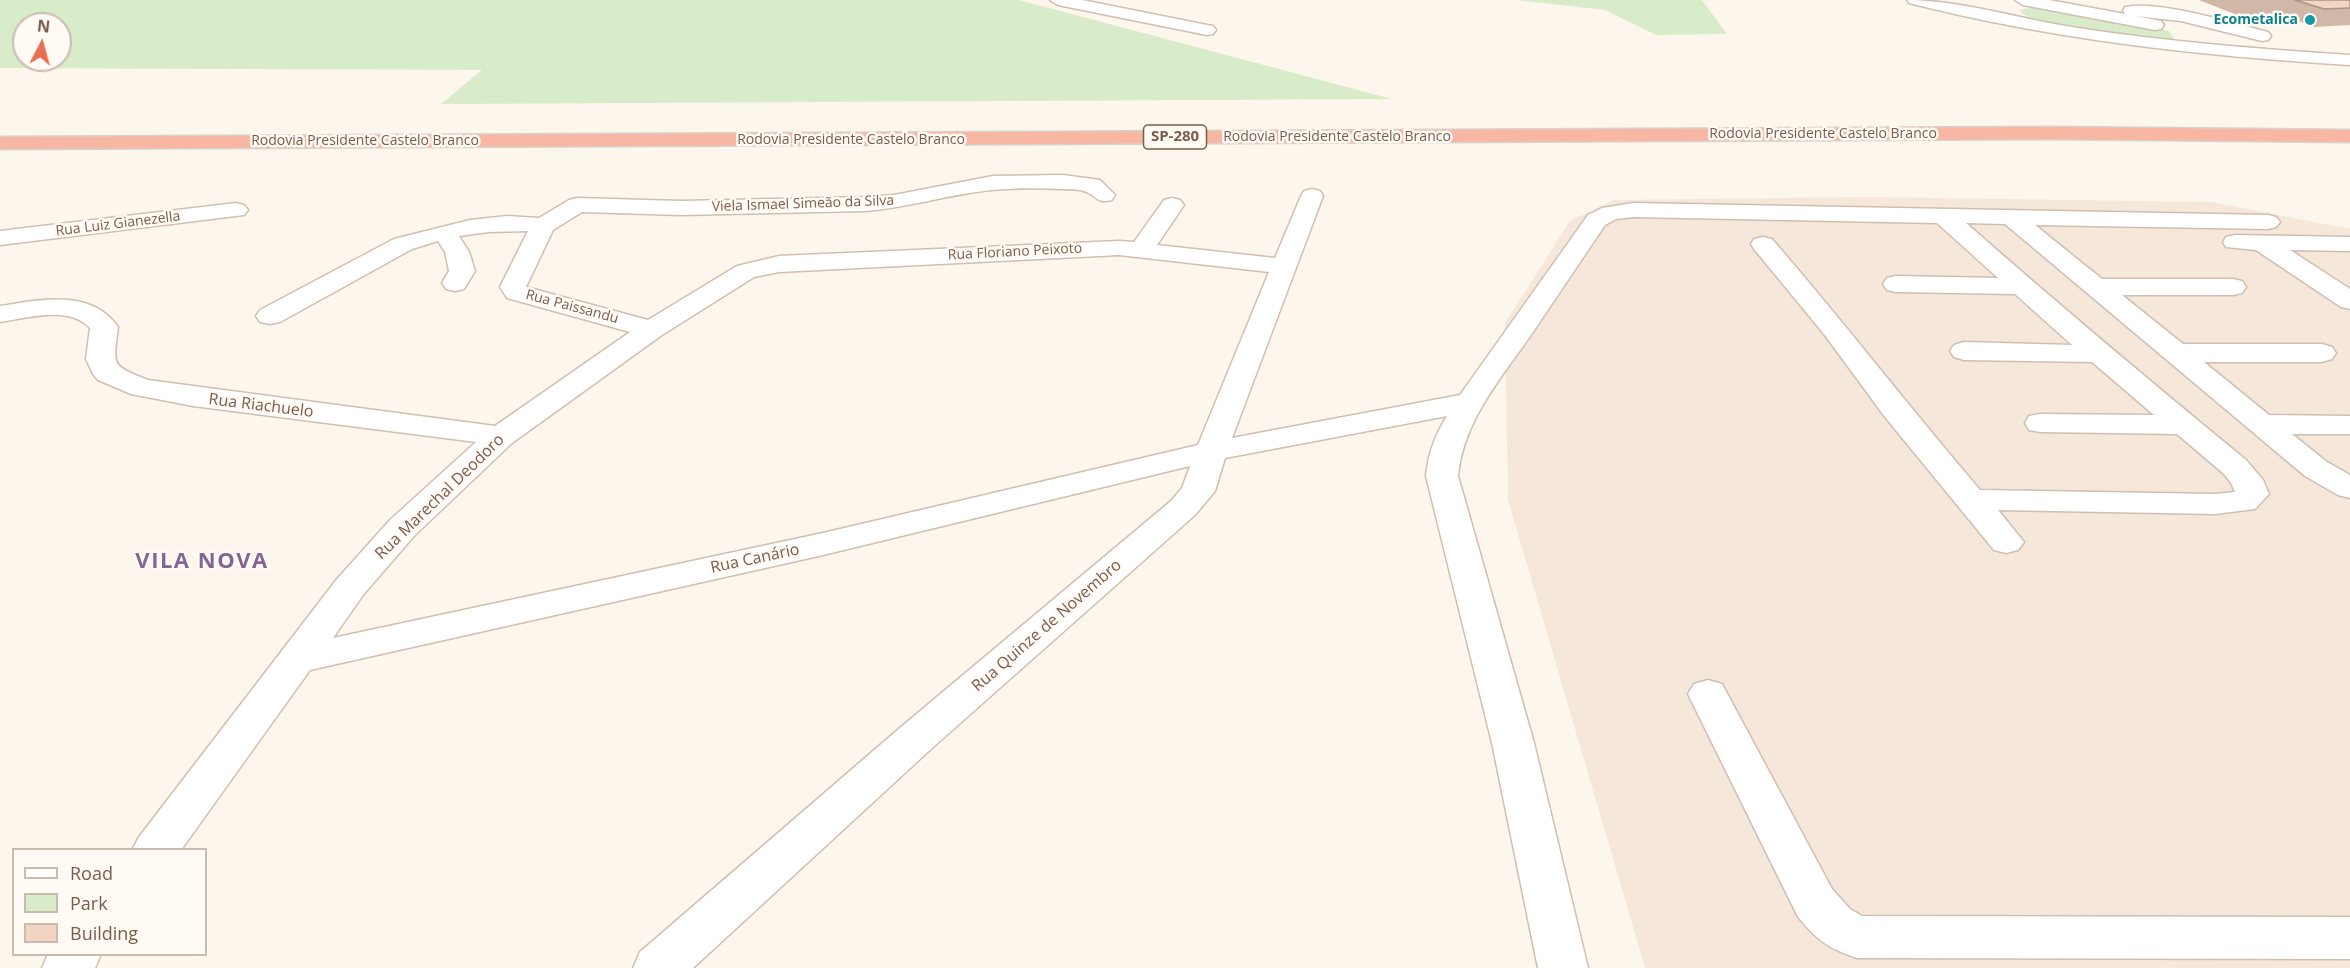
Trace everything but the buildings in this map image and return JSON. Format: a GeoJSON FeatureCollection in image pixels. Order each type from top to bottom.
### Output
{"type":"FeatureCollection","features":[{"type":"Feature","properties":{"kind":"highway","name":"Rodovia Presidente Castelo Branco"},"geometry":{"type":"LineString","coordinates":[[381,122],[2086,114]]}},
{"type":"Feature","properties":{"kind":"highway","name":"Rodovia Presidente Castelo Branco"},"geometry":{"type":"LineString","coordinates":[[0,143],[2038,134],[2350,136]]}},
{"type":"Feature","properties":{"kind":"street"},"geometry":{"type":"LineString","coordinates":[[1058,0],[1207,30]]}},
{"type":"Feature","properties":{"kind":"street"},"geometry":{"type":"LineString","coordinates":[[1915,0],[1996,21],[2066,32],[2273,44],[2350,51]]}},
{"type":"Feature","properties":{"kind":"street"},"geometry":{"type":"LineString","coordinates":[[2023,0],[2093,11],[2190,40],[2350,60]]}},
{"type":"Feature","properties":{"kind":"street"},"geometry":{"type":"LineString","coordinates":[[2121,0],[2143,10],[2190,40]]}},
{"type":"Feature","properties":{"kind":"street"},"geometry":{"type":"LineString","coordinates":[[2042,2],[2015,2],[1999,8],[2016,18],[2066,32]]}},
{"type":"Feature","properties":{"kind":"street"},"geometry":{"type":"LineString","coordinates":[[2093,11],[2143,10],[2171,13],[2223,28],[2262,36],[2318,44],[2350,45]]}},
{"type":"Feature","properties":{"kind":"street","name":"Viela Ismael Simeão da Silva"},"geometry":{"type":"LineString","coordinates":[[540,228],[577,205],[681,208],[865,204],[894,202],[993,183],[1063,182],[1092,185],[1104,195]]}},
{"type":"Feature","properties":{"kind":"street","name":"Rua Quinze de Novembro"},"geometry":{"type":"LineString","coordinates":[[658,968],[916,738],[1183,508],[1198,491],[1210,451],[1312,196]]}},
{"type":"Feature","properties":{"kind":"street"},"geometry":{"type":"LineString","coordinates":[[1142,249],[1172,205]]}},
{"type":"Feature","properties":{"kind":"street","name":"Rua Luiz Gianezella"},"geometry":{"type":"LineString","coordinates":[[0,238],[236,210]]}},
{"type":"Feature","properties":{"kind":"street"},"geometry":{"type":"LineString","coordinates":[[1563,968],[1513,743],[1442,476],[1442,466],[1447,447],[1471,402],[1596,220],[1604,214],[1633,210],[2010,216],[2264,232],[2314,243],[2350,244]]}},
{"type":"Feature","properties":{"kind":"street"},"geometry":{"type":"LineString","coordinates":[[1942,215],[2025,286],[2099,354],[2247,480],[2252,494],[2242,502],[2215,504],[1973,500]]}},
{"type":"Feature","properties":{"kind":"street"},"geometry":{"type":"LineString","coordinates":[[2010,216],[2316,469],[2350,488]]}},
{"type":"Feature","properties":{"kind":"street"},"geometry":{"type":"LineString","coordinates":[[270,316],[404,244],[444,232],[511,223],[527,223],[538,225],[540,228]]}},
{"type":"Feature","properties":{"kind":"street","name":"Rua Paissandu"},"geometry":{"type":"LineString","coordinates":[[540,228],[538,237],[513,287],[516,292],[652,328]]}},
{"type":"Feature","properties":{"kind":"street"},"geometry":{"type":"LineString","coordinates":[[444,232],[457,252],[462,271],[455,283]]}},
{"type":"Feature","properties":{"kind":"street"},"geometry":{"type":"LineString","coordinates":[[2038,239],[2264,232],[2350,301]]}},
{"type":"Feature","properties":{"kind":"street"},"geometry":{"type":"LineString","coordinates":[[2314,243],[2350,266]]}},
{"type":"Feature","properties":{"kind":"street"},"geometry":{"type":"LineString","coordinates":[[1763,244],[1834,328],[1896,411],[2006,542]]}},
{"type":"Feature","properties":{"kind":"street","name":"Rua Floriano Peixoto"},"geometry":{"type":"LineString","coordinates":[[747,271],[779,264],[1119,248],[1283,266]]}},
{"type":"Feature","properties":{"kind":"street","name":"Rua Marechal Deodoro"},"geometry":{"type":"LineString","coordinates":[[156,848],[350,587],[402,528],[501,435],[652,328],[747,271]]}},
{"type":"Feature","properties":{"kind":"street"},"geometry":{"type":"LineString","coordinates":[[1896,284],[2025,286]]}},
{"type":"Feature","properties":{"kind":"street"},"geometry":{"type":"LineString","coordinates":[[2097,287],[2233,287]]}},
{"type":"Feature","properties":{"kind":"street","name":"Rua Riachuelo"},"geometry":{"type":"LineString","coordinates":[[0,314],[41,309],[76,309],[98,318],[104,327],[100,359],[108,374],[141,388],[193,397],[501,435]]}},
{"type":"Feature","properties":{"kind":"street"},"geometry":{"type":"LineString","coordinates":[[1964,351],[2099,354]]}},
{"type":"Feature","properties":{"kind":"street"},"geometry":{"type":"LineString","coordinates":[[2174,353],[2322,353]]}},
{"type":"Feature","properties":{"kind":"street","name":"Rua Canário"},"geometry":{"type":"LineString","coordinates":[[297,659],[823,544],[1210,451],[1471,402]]}},
{"type":"Feature","properties":{"kind":"street"},"geometry":{"type":"LineString","coordinates":[[2040,423],[2185,425]]}},
{"type":"Feature","properties":{"kind":"street"},"geometry":{"type":"LineString","coordinates":[[2260,424],[2350,425]]}},
{"type":"Feature","properties":{"kind":"street"},"geometry":{"type":"LineString","coordinates":[[1708,694],[1815,903],[1833,924],[1857,937],[2350,938]]}},
{"type":"Feature","properties":{"kind":"shaded area"},"geometry":{"type":"Polygon","coordinates":[[[1865,197],[2212,202],[2350,229],[2350,968],[1645,968],[1508,500],[1505,323],[1570,221],[1614,200],[1865,197]]]}},
{"type":"Feature","properties":{"kind":"green space"},"geometry":{"type":"Polygon","coordinates":[[[0,0],[1019,0],[1392,99],[441,104],[482,70],[72,68],[72,12],[12,12],[12,68],[0,68],[0,0]]]}},
{"type":"Feature","properties":{"kind":"green space"},"geometry":{"type":"Polygon","coordinates":[[[1516,0],[1702,0],[1727,34],[1656,35],[1605,10],[1516,0]]]}},
{"type":"Feature","properties":{"kind":"green space"},"geometry":{"type":"Polygon","coordinates":[[[2035,7],[2060,9],[2169,31],[2175,40],[2098,32],[2031,18],[2021,13],[2020,10],[2035,7]]]}},
{"type":"Feature","properties":{"kind":"place","name":"Ecometalica"},"geometry":{"type":"Point","coordinates":[2310,20]}},
{"type":"Feature","properties":{"kind":"district","name":"VILA NOVA"},"geometry":{"type":"Point","coordinates":[202,562]}}]}
